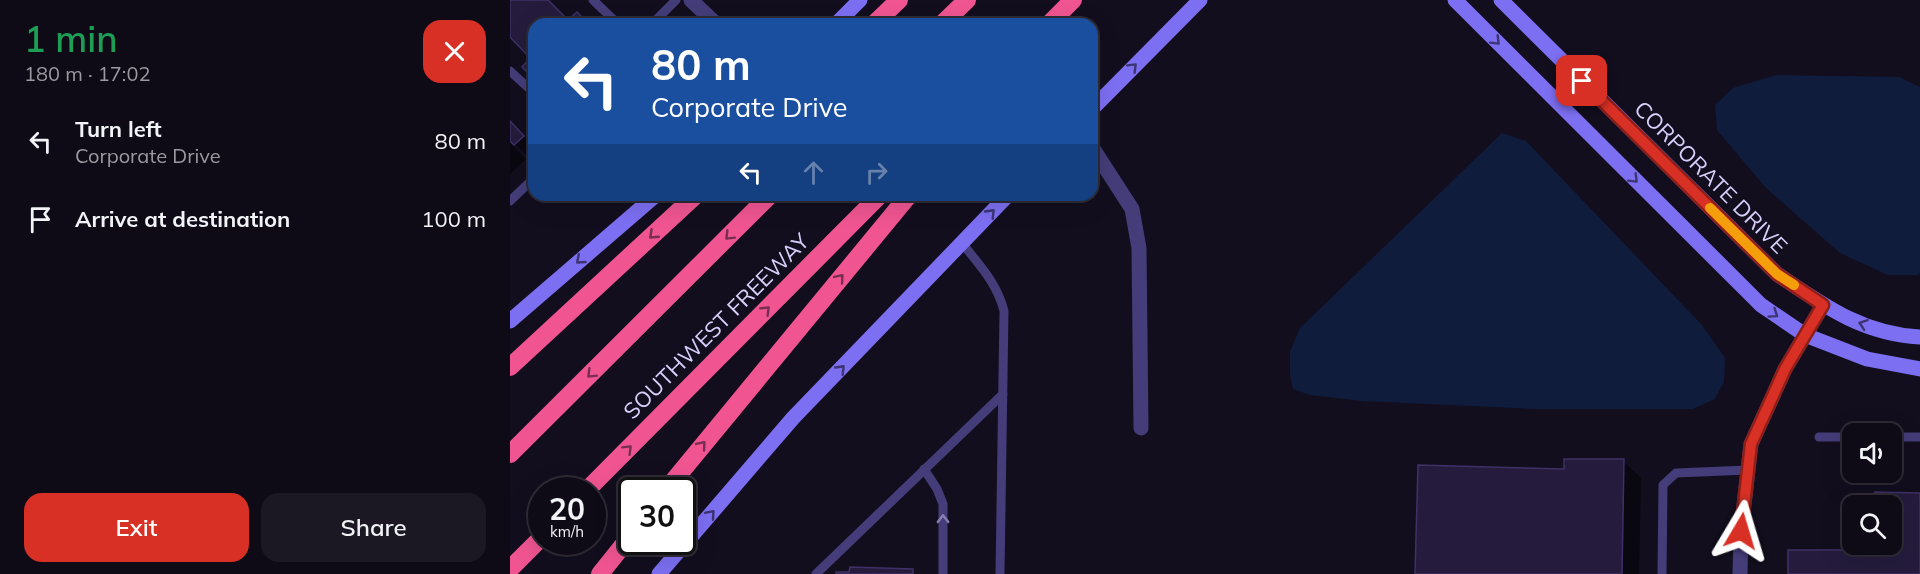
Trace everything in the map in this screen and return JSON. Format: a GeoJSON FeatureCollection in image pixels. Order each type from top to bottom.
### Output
{"type":"FeatureCollection","features":[{"type":"Feature","properties":{"kind":"highway"},"geometry":{"type":"LineString","coordinates":[[880,18],[898,0]]}},
{"type":"Feature","properties":{"kind":"highway"},"geometry":{"type":"LineString","coordinates":[[948,18],[967,0]]}},
{"type":"Feature","properties":{"kind":"highway"},"geometry":{"type":"LineString","coordinates":[[1055,18],[1073,0]]}},
{"type":"Feature","properties":{"kind":"highway"},"geometry":{"type":"LineString","coordinates":[[510,367],[690,201]]}},
{"type":"Feature","properties":{"kind":"highway"},"geometry":{"type":"LineString","coordinates":[[510,454],[765,201]]}},
{"type":"Feature","properties":{"kind":"highway","name":"SOUTHWEST FREEWAY"},"geometry":{"type":"LineString","coordinates":[[600,477],[874,201]]}},
{"type":"Feature","properties":{"kind":"highway"},"geometry":{"type":"LineString","coordinates":[[677,477],[904,201]]}},
{"type":"Feature","properties":{"kind":"highway"},"geometry":{"type":"LineString","coordinates":[[510,569],[528,551]]}},
{"type":"Feature","properties":{"kind":"highway"},"geometry":{"type":"LineString","coordinates":[[600,574],[618,552]]}},
{"type":"Feature","properties":{"kind":"street"},"geometry":{"type":"LineString","coordinates":[[691,0],[710,18]]}},
{"type":"Feature","properties":{"kind":"street"},"geometry":{"type":"LineString","coordinates":[[842,18],[860,0]]}},
{"type":"Feature","properties":{"kind":"street"},"geometry":{"type":"LineString","coordinates":[[1098,103],[1200,0]]}},
{"type":"Feature","properties":{"kind":"street"},"geometry":{"type":"LineString","coordinates":[[1455,0],[1761,305],[1805,335],[1867,359],[1920,369]]}},
{"type":"Feature","properties":{"kind":"street","name":"CORPORATE DRIVE"},"geometry":{"type":"LineString","coordinates":[[1501,0],[1777,274],[1823,305],[1861,325],[1920,337]]}},
{"type":"Feature","properties":{"kind":"street"},"geometry":{"type":"LineString","coordinates":[[1098,156],[1132,209],[1139,248],[1140,428]]}},
{"type":"Feature","properties":{"kind":"street"},"geometry":{"type":"LineString","coordinates":[[510,321],[649,201]]}},
{"type":"Feature","properties":{"kind":"street"},"geometry":{"type":"LineString","coordinates":[[659,574],[793,418],[1002,201]]}},
{"type":"Feature","properties":{"kind":"street"},"geometry":{"type":"LineString","coordinates":[[1740,574],[1741,531],[1751,444],[1785,369],[1823,305]]}},
{"type":"Feature","properties":{"kind":"lane"},"geometry":{"type":"LineString","coordinates":[[593,0],[612,18]]}},
{"type":"Feature","properties":{"kind":"lane"},"geometry":{"type":"LineString","coordinates":[[658,18],[676,0]]}},
{"type":"Feature","properties":{"kind":"lane"},"geometry":{"type":"LineString","coordinates":[[510,71],[528,88]]}},
{"type":"Feature","properties":{"kind":"lane"},"geometry":{"type":"LineString","coordinates":[[510,201],[528,184]]}},
{"type":"Feature","properties":{"kind":"lane"},"geometry":{"type":"LineString","coordinates":[[962,243],[994,285],[1004,311],[1000,574]]}},
{"type":"Feature","properties":{"kind":"lane"},"geometry":{"type":"LineString","coordinates":[[816,574],[1003,394]]}},
{"type":"Feature","properties":{"kind":"lane"},"geometry":{"type":"LineString","coordinates":[[1819,437],[1842,437]]}},
{"type":"Feature","properties":{"kind":"lane"},"geometry":{"type":"LineString","coordinates":[[1902,437],[1920,437]]}},
{"type":"Feature","properties":{"kind":"lane"},"geometry":{"type":"LineString","coordinates":[[924,469],[938,489],[943,504],[943,574]]}},
{"type":"Feature","properties":{"kind":"lane"},"geometry":{"type":"LineString","coordinates":[[1662,574],[1663,485],[1676,473],[1748,470]]}},
{"type":"Feature","properties":{"kind":"water"},"geometry":{"type":"Polygon","coordinates":[[[1776,75],[1899,77],[1920,87],[1920,273],[1918,275],[1888,275],[1840,253],[1766,188],[1717,130],[1715,105],[1733,88],[1776,75]]]}},
{"type":"Feature","properties":{"kind":"water"},"geometry":{"type":"Polygon","coordinates":[[[1502,133],[1526,141],[1702,325],[1725,358],[1724,382],[1715,399],[1693,409],[1537,409],[1362,401],[1310,395],[1293,389],[1290,374],[1290,351],[1300,328],[1502,133]]]}},
{"type":"Feature","properties":{"kind":"building"},"geometry":{"type":"Polygon","coordinates":[[[510,0],[548,0],[566,18],[528,18],[528,56],[510,37],[510,0]]]}},
{"type":"Feature","properties":{"kind":"building"},"geometry":{"type":"Polygon","coordinates":[[[577,12],[583,18],[570,18],[577,12]]]}},
{"type":"Feature","properties":{"kind":"building"},"geometry":{"type":"Polygon","coordinates":[[[528,60],[528,73],[522,67],[528,60]]]}},
{"type":"Feature","properties":{"kind":"building"},"geometry":{"type":"Polygon","coordinates":[[[510,121],[524,136],[514,145],[510,141],[510,121]]]}},
{"type":"Feature","properties":{"kind":"building"},"geometry":{"type":"Polygon","coordinates":[[[1564,459],[1624,459],[1622,574],[1415,574],[1418,465],[1564,469],[1564,459]]]}},
{"type":"Feature","properties":{"kind":"building"},"geometry":{"type":"Polygon","coordinates":[[[1875,492],[1920,493],[1920,574],[1788,574],[1788,550],[1842,550],[1842,555],[1902,555],[1902,495],[1872,495],[1875,492]]]}},
{"type":"Feature","properties":{"kind":"building"},"geometry":{"type":"Polygon","coordinates":[[[850,567],[913,569],[913,574],[836,574],[836,572],[849,572],[850,567]]]}},
{"type":"Feature","properties":{"kind":"slow traffic"},"geometry":{"type":"LineString","coordinates":[[1710,208],[1777,274],[1794,285]]}},
{"type":"Feature","properties":{"kind":"route"},"geometry":{"type":"LineString","coordinates":[[1582,81],[1777,274],[1823,305],[1785,369],[1751,444],[1741,531]]}}]}
